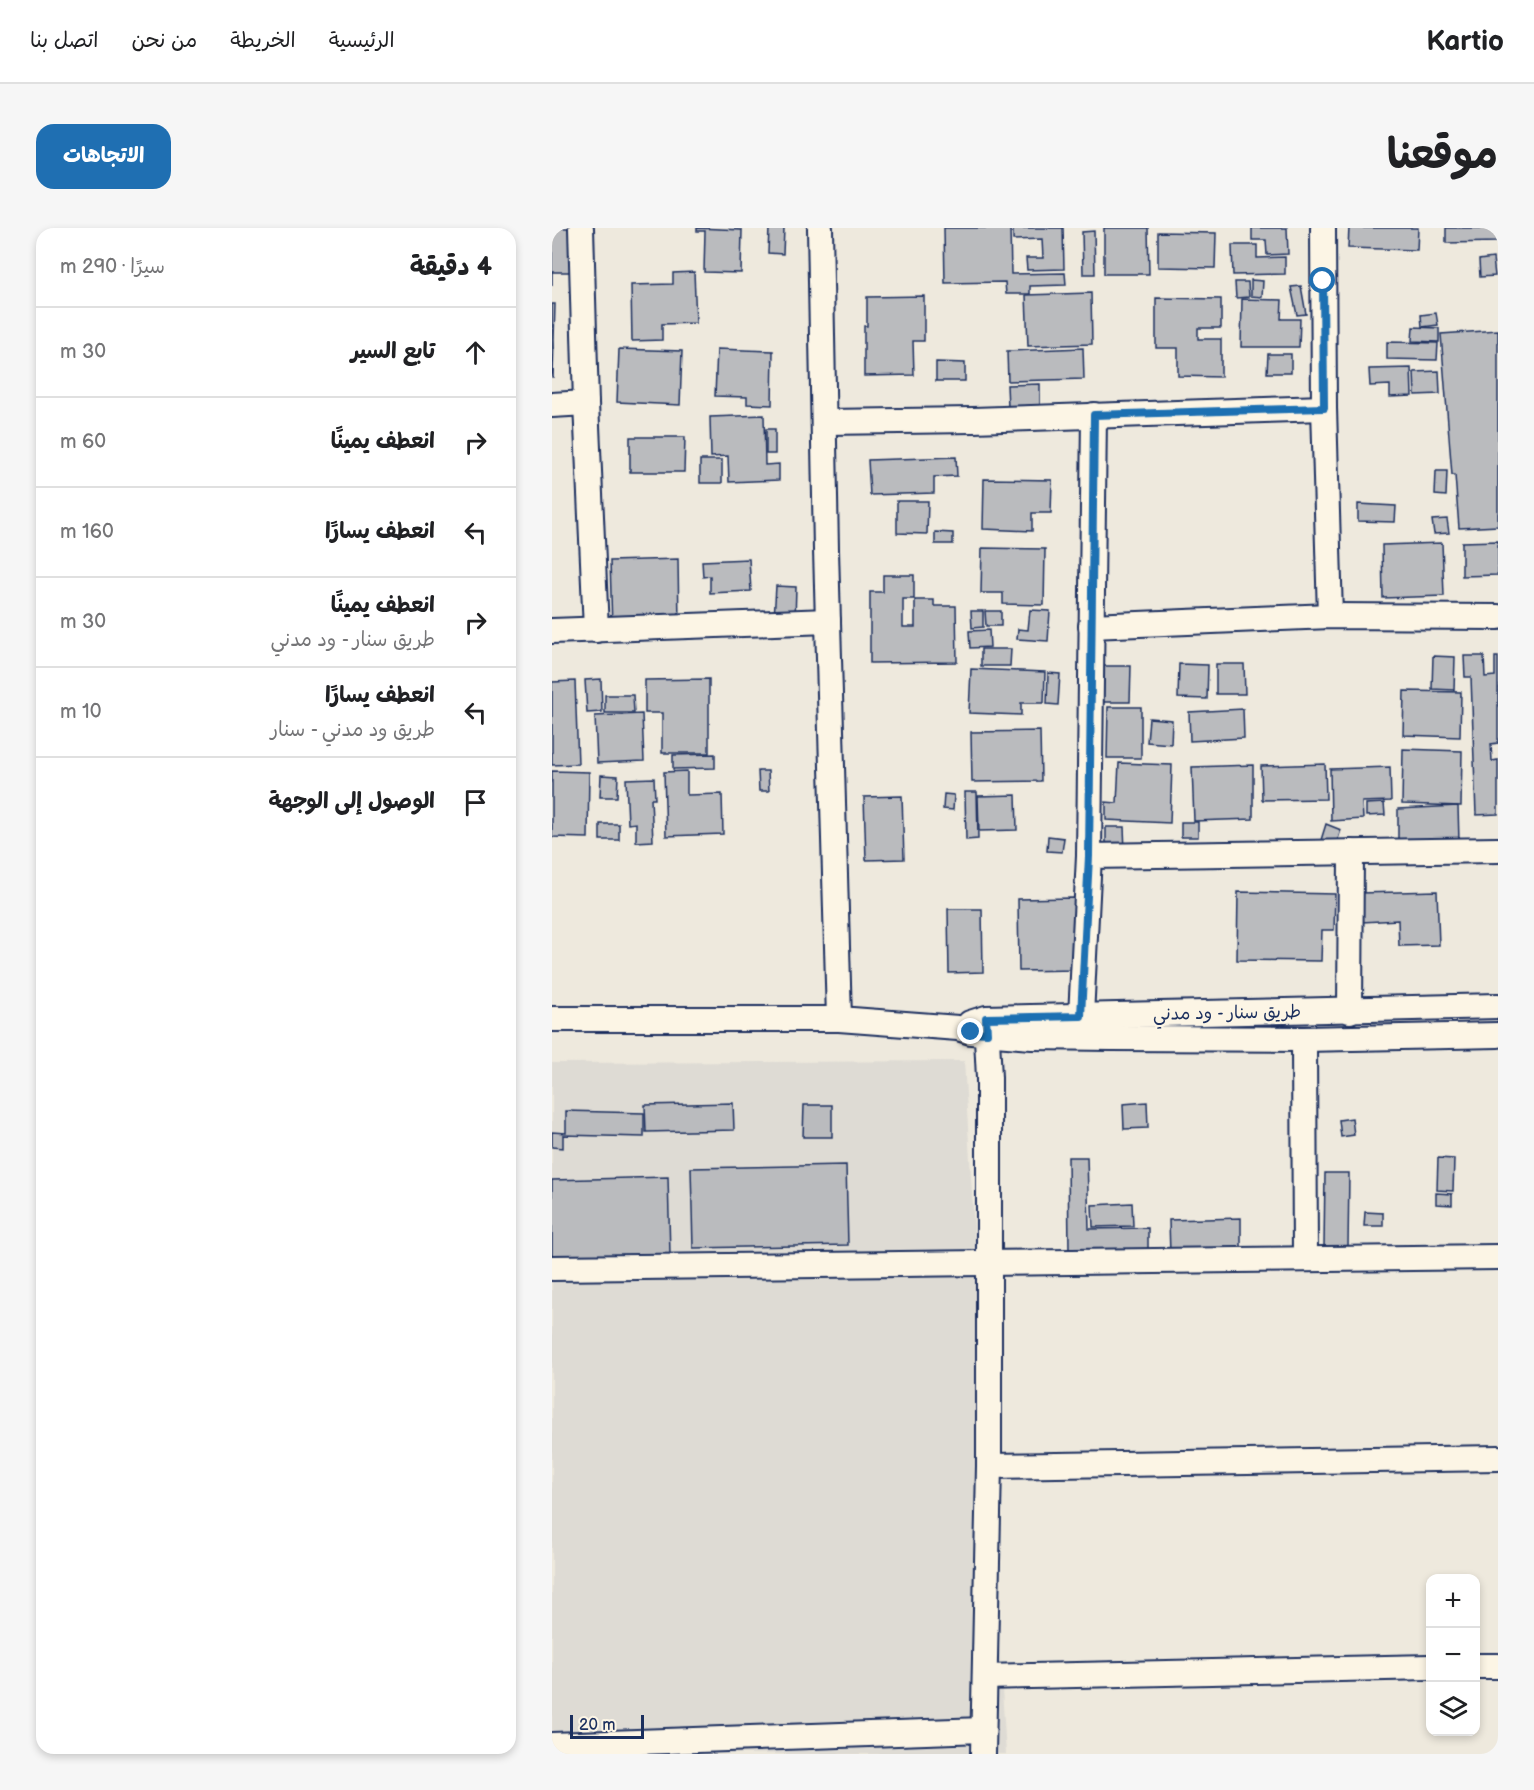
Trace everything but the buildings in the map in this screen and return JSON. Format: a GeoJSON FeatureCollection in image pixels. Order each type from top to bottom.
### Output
{"type":"FeatureCollection","features":[{"type":"Feature","properties":{"kind":"street"},"geometry":{"type":"LineString","coordinates":[[581,228],[596,630]]}},
{"type":"Feature","properties":{"kind":"street"},"geometry":{"type":"LineString","coordinates":[[820,228],[839,1019]]}},
{"type":"Feature","properties":{"kind":"street"},"geometry":{"type":"LineString","coordinates":[[1323,228],[1324,408],[1330,616]]}},
{"type":"Feature","properties":{"kind":"street"},"geometry":{"type":"LineString","coordinates":[[552,405],[586,403]]}},
{"type":"Feature","properties":{"kind":"street"},"geometry":{"type":"LineString","coordinates":[[825,422],[973,420],[1324,408]]}},
{"type":"Feature","properties":{"kind":"street"},"geometry":{"type":"LineString","coordinates":[[1081,1027],[1089,856],[1094,415]]}},
{"type":"Feature","properties":{"kind":"street"},"geometry":{"type":"LineString","coordinates":[[1091,626],[1330,616],[1498,617]]}},
{"type":"Feature","properties":{"kind":"street"},"geometry":{"type":"LineString","coordinates":[[552,631],[828,621]]}},
{"type":"Feature","properties":{"kind":"street"},"geometry":{"type":"LineString","coordinates":[[1089,856],[1498,850]]}},
{"type":"Feature","properties":{"kind":"street"},"geometry":{"type":"LineString","coordinates":[[1350,1011],[1351,852]]}},
{"type":"Feature","properties":{"kind":"street","name":"طريق سنار - ود مدني"},"geometry":{"type":"LineString","coordinates":[[987,1026],[1032,1037],[1081,1027],[1350,1011],[1498,1006]]}},
{"type":"Feature","properties":{"kind":"street"},"geometry":{"type":"LineString","coordinates":[[552,1019],[839,1019],[958,1028],[987,1026],[989,1466],[983,1754]]}},
{"type":"Feature","properties":{"kind":"street","name":"طريق سنار - ود مدني"},"geometry":{"type":"LineString","coordinates":[[987,1026],[1081,1027],[1304,1039],[1498,1035]]}},
{"type":"Feature","properties":{"kind":"street"},"geometry":{"type":"LineString","coordinates":[[1304,1039],[1305,1259]]}},
{"type":"Feature","properties":{"kind":"street"},"geometry":{"type":"LineString","coordinates":[[552,1268],[1498,1257]]}},
{"type":"Feature","properties":{"kind":"street"},"geometry":{"type":"LineString","coordinates":[[989,1466],[1498,1458]]}},
{"type":"Feature","properties":{"kind":"street"},"geometry":{"type":"LineString","coordinates":[[1480,1666],[1498,1666]]}},
{"type":"Feature","properties":{"kind":"street"},"geometry":{"type":"LineString","coordinates":[[985,1677],[1426,1667]]}},
{"type":"Feature","properties":{"kind":"street"},"geometry":{"type":"LineString","coordinates":[[552,1745],[983,1730]]}},
{"type":"Feature","properties":{"kind":"shaded area"},"geometry":{"type":"Polygon","coordinates":[[[964,1061],[1006,1754],[552,1754],[552,1063],[964,1061]]]}},
{"type":"Feature","properties":{"kind":"route"},"geometry":{"type":"LineString","coordinates":[[971,1032],[987,1033],[986,1018],[1081,1016],[1089,856],[1094,415],[1324,408],[1323,281]]}}]}
